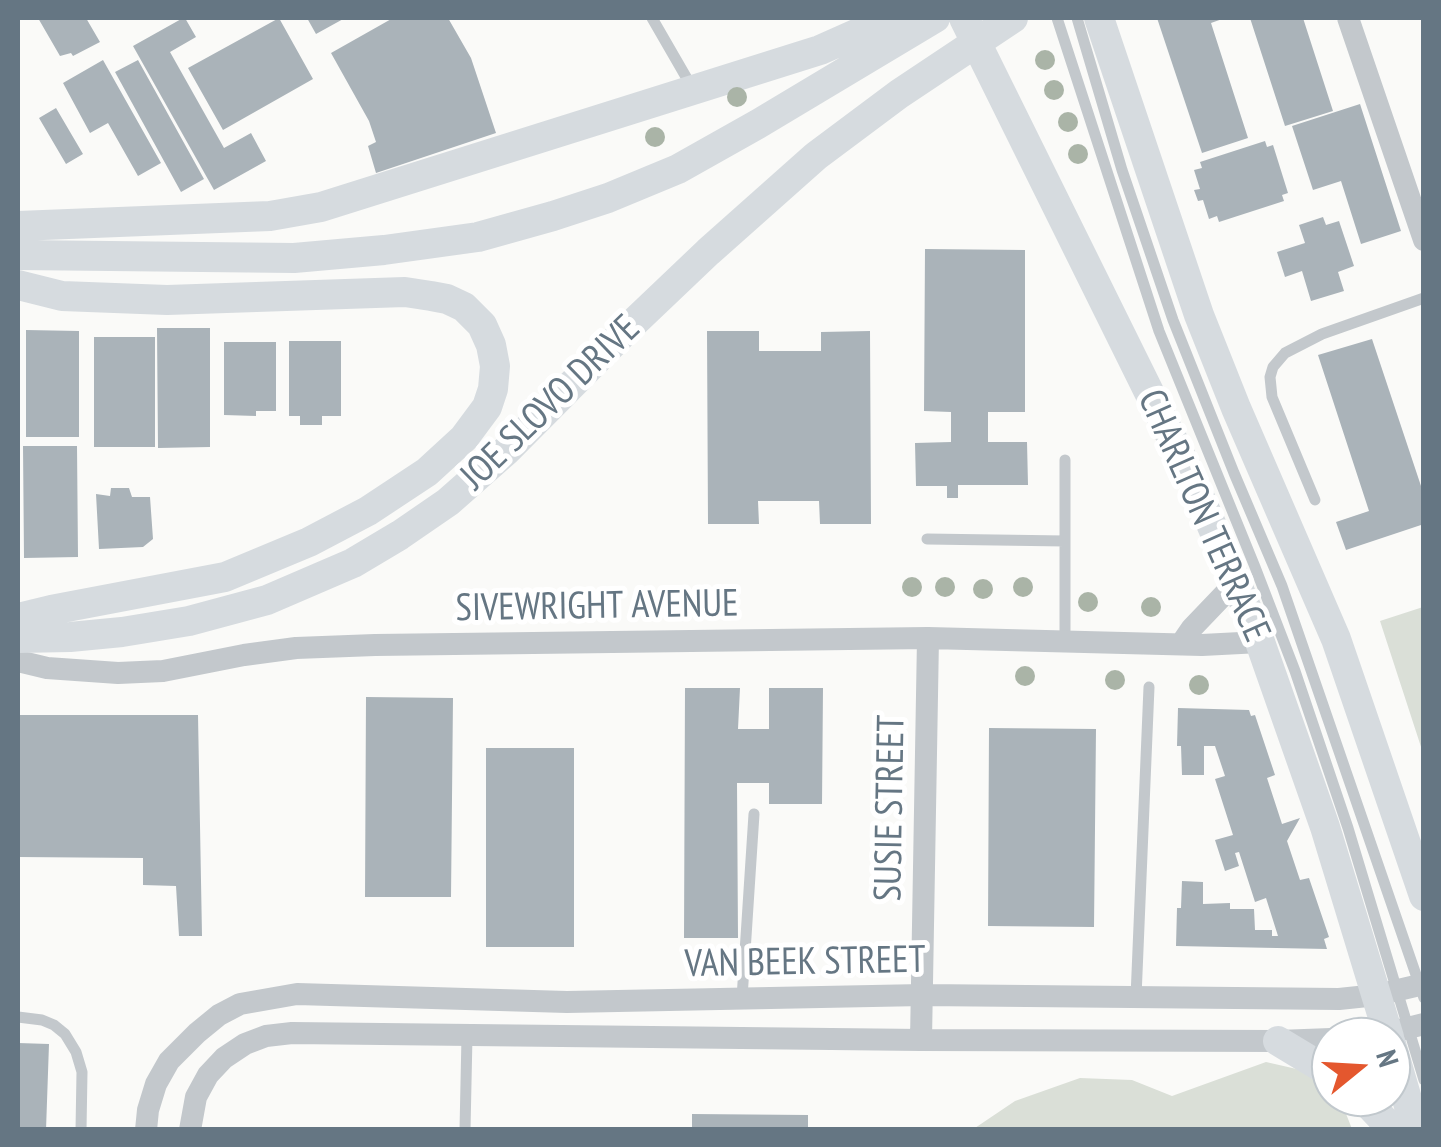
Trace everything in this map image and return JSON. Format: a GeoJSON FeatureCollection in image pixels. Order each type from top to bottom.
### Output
{"type":"FeatureCollection","features":[{"type":"Feature","properties":{"kind":"main road"},"geometry":{"type":"LineString","coordinates":[[820,50],[856,18]]}},
{"type":"Feature","properties":{"kind":"main road"},"geometry":{"type":"LineString","coordinates":[[18,226],[270,216],[321,207],[820,50],[892,18]]}},
{"type":"Feature","properties":{"kind":"main road"},"geometry":{"type":"LineString","coordinates":[[18,255],[294,258],[478,236],[608,198],[678,170],[936,18]]}},
{"type":"Feature","properties":{"kind":"main road","name":"CHARLTON TERRACE"},"geometry":{"type":"LineString","coordinates":[[964,18],[1191,477],[1260,642],[1324,827],[1408,990],[1403,1017]]}},
{"type":"Feature","properties":{"kind":"main road","name":"JOE SLOVO DRIVE"},"geometry":{"type":"LineString","coordinates":[[18,638],[122,632],[189,621],[267,600],[353,562],[400,535],[448,502],[507,450],[708,252],[816,156],[899,94],[1013,18]]}},
{"type":"Feature","properties":{"kind":"main road","name":"CHARLTON TERRACE"},"geometry":{"type":"LineString","coordinates":[[1099,18],[1200,315],[1336,639],[1424,896]]}},
{"type":"Feature","properties":{"kind":"main road"},"geometry":{"type":"LineString","coordinates":[[18,285],[62,296],[167,300],[405,292],[446,298],[482,325],[495,366],[493,390],[486,407],[464,438],[427,472],[368,511],[309,542],[225,577],[18,618]]}},
{"type":"Feature","properties":{"kind":"main road"},"geometry":{"type":"LineString","coordinates":[[1278,1041],[1311,1062]]}},
{"type":"Feature","properties":{"kind":"main road","name":"CHARLTON TERRACE"},"geometry":{"type":"LineString","coordinates":[[1411,1100],[1416,1130]]}},
{"type":"Feature","properties":{"kind":"street"},"geometry":{"type":"LineString","coordinates":[[1348,18],[1424,240]]}},
{"type":"Feature","properties":{"kind":"street"},"geometry":{"type":"LineString","coordinates":[[1181,644],[1236,582]]}},
{"type":"Feature","properties":{"kind":"street","name":"SIVEWRIGHT AVENUE"},"geometry":{"type":"LineString","coordinates":[[18,661],[47,668],[118,673],[163,671],[296,648],[376,644],[928,638],[1260,642]]}},
{"type":"Feature","properties":{"kind":"street","name":"SUSIE STREET"},"geometry":{"type":"LineString","coordinates":[[921,1040],[928,638]]}},
{"type":"Feature","properties":{"kind":"street","name":"VAN BEEK STREET"},"geometry":{"type":"LineString","coordinates":[[146,1130],[156,1084],[169,1061],[197,1033],[240,1004],[297,994],[567,1002],[923,995],[1339,999],[1408,990]]}},
{"type":"Feature","properties":{"kind":"street"},"geometry":{"type":"LineString","coordinates":[[492,1036],[493,999]]}},
{"type":"Feature","properties":{"kind":"street"},"geometry":{"type":"LineString","coordinates":[[714,999],[718,1038]]}},
{"type":"Feature","properties":{"kind":"street","name":"VAN BEEK STREET"},"geometry":{"type":"LineString","coordinates":[[224,1058],[245,1044],[292,1032],[921,1040],[1311,1040]]}},
{"type":"Feature","properties":{"kind":"street"},"geometry":{"type":"LineString","coordinates":[[190,1130],[196,1097],[208,1075],[224,1058],[197,1033]]}},
{"type":"Feature","properties":{"kind":"lane"},"geometry":{"type":"LineString","coordinates":[[652,18],[694,89]]}},
{"type":"Feature","properties":{"kind":"lane"},"geometry":{"type":"LineString","coordinates":[[1057,18],[1159,331],[1295,671],[1408,990]]}},
{"type":"Feature","properties":{"kind":"lane"},"geometry":{"type":"LineString","coordinates":[[1077,18],[1161,284],[1282,586],[1358,802],[1408,990]]}},
{"type":"Feature","properties":{"kind":"lane"},"geometry":{"type":"LineString","coordinates":[[1315,500],[1272,397],[1270,377],[1274,367],[1285,353],[1322,334],[1424,298]]}},
{"type":"Feature","properties":{"kind":"lane"},"geometry":{"type":"LineString","coordinates":[[1065,460],[1065,641]]}},
{"type":"Feature","properties":{"kind":"lane"},"geometry":{"type":"LineString","coordinates":[[927,539],[1065,541]]}},
{"type":"Feature","properties":{"kind":"lane"},"geometry":{"type":"LineString","coordinates":[[1136,997],[1149,686]]}},
{"type":"Feature","properties":{"kind":"lane"},"geometry":{"type":"LineString","coordinates":[[742,998],[754,814]]}},
{"type":"Feature","properties":{"kind":"lane"},"geometry":{"type":"LineString","coordinates":[[18,1017],[42,1020],[66,1034],[82,1072],[82,1130]]}},
{"type":"Feature","properties":{"kind":"lane"},"geometry":{"type":"LineString","coordinates":[[465,1130],[468,1036]]}},
{"type":"Feature","properties":{"kind":"lane"},"geometry":{"type":"LineString","coordinates":[[1411,1055],[1424,1080]]}},
{"type":"Feature","properties":{"kind":"shaded area"},"geometry":{"type":"Polygon","coordinates":[[[1424,607],[1423,753],[1380,621],[1424,607]]]}},
{"type":"Feature","properties":{"kind":"shaded area"},"geometry":{"type":"Polygon","coordinates":[[[1266,1062],[1301,1070],[1311,1078],[1311,1117],[1347,1117],[1352,1129],[972,1130],[1015,1101],[1080,1078],[1132,1080],[1172,1096],[1266,1062]]]}},
{"type":"Feature","properties":{"kind":"building"},"geometry":{"type":"Polygon","coordinates":[[[38,18],[86,18],[100,42],[73,56],[60,56],[38,18]]]}},
{"type":"Feature","properties":{"kind":"building"},"geometry":{"type":"Polygon","coordinates":[[[183,18],[196,37],[170,52],[224,148],[251,133],[266,161],[214,190],[133,46],[183,18]]]}},
{"type":"Feature","properties":{"kind":"building"},"geometry":{"type":"Polygon","coordinates":[[[279,18],[313,79],[223,130],[188,68],[279,18]]]}},
{"type":"Feature","properties":{"kind":"building"},"geometry":{"type":"Polygon","coordinates":[[[307,18],[345,18],[316,34],[307,18]]]}},
{"type":"Feature","properties":{"kind":"building"},"geometry":{"type":"Polygon","coordinates":[[[393,18],[448,18],[471,58],[496,133],[376,173],[368,146],[376,142],[369,121],[331,53],[393,18]]]}},
{"type":"Feature","properties":{"kind":"building"},"geometry":{"type":"Polygon","coordinates":[[[1157,18],[1225,18],[1211,23],[1248,138],[1202,153],[1157,18]]]}},
{"type":"Feature","properties":{"kind":"building"},"geometry":{"type":"Polygon","coordinates":[[[1250,18],[1303,18],[1333,111],[1285,126],[1250,18]]]}},
{"type":"Feature","properties":{"kind":"building"},"geometry":{"type":"Polygon","coordinates":[[[103,60],[161,163],[138,176],[108,123],[90,133],[63,83],[103,60]]]}},
{"type":"Feature","properties":{"kind":"building"},"geometry":{"type":"Polygon","coordinates":[[[138,60],[204,179],[181,192],[115,72],[138,60]]]}},
{"type":"Feature","properties":{"kind":"building"},"geometry":{"type":"Polygon","coordinates":[[[1360,104],[1401,231],[1361,244],[1341,181],[1313,190],[1292,126],[1360,104]]]}},
{"type":"Feature","properties":{"kind":"building"},"geometry":{"type":"Polygon","coordinates":[[[56,108],[83,154],[66,164],[39,118],[56,108]]]}},
{"type":"Feature","properties":{"kind":"building"},"geometry":{"type":"Polygon","coordinates":[[[1265,141],[1267,147],[1273,145],[1288,193],[1282,195],[1284,201],[1219,222],[1217,216],[1209,219],[1203,200],[1198,201],[1194,190],[1200,189],[1194,170],[1202,168],[1200,162],[1265,141]]]}},
{"type":"Feature","properties":{"kind":"building"},"geometry":{"type":"Polygon","coordinates":[[[1323,217],[1326,225],[1339,221],[1354,266],[1338,272],[1344,291],[1311,301],[1302,271],[1285,277],[1277,252],[1305,243],[1299,225],[1323,217]]]}},
{"type":"Feature","properties":{"kind":"building"},"geometry":{"type":"Polygon","coordinates":[[[925,249],[1025,250],[1025,412],[988,412],[988,442],[1027,442],[1028,485],[958,485],[958,498],[947,498],[947,486],[916,486],[915,443],[951,442],[951,412],[924,411],[925,249]]]}},
{"type":"Feature","properties":{"kind":"building"},"geometry":{"type":"Polygon","coordinates":[[[157,328],[210,328],[210,447],[158,448],[157,328]]]}},
{"type":"Feature","properties":{"kind":"building"},"geometry":{"type":"Polygon","coordinates":[[[26,330],[79,331],[79,437],[26,437],[26,330]]]}},
{"type":"Feature","properties":{"kind":"building"},"geometry":{"type":"Polygon","coordinates":[[[707,331],[759,331],[759,351],[821,351],[821,332],[870,331],[871,524],[820,524],[819,501],[758,501],[759,524],[708,524],[707,331]]]}},
{"type":"Feature","properties":{"kind":"building"},"geometry":{"type":"Polygon","coordinates":[[[94,337],[155,337],[155,447],[94,447],[94,337]]]}},
{"type":"Feature","properties":{"kind":"building"},"geometry":{"type":"Polygon","coordinates":[[[1372,339],[1424,495],[1424,524],[1346,550],[1336,522],[1369,511],[1318,355],[1372,339]]]}},
{"type":"Feature","properties":{"kind":"building"},"geometry":{"type":"Polygon","coordinates":[[[289,341],[341,341],[341,416],[322,416],[322,425],[300,425],[300,416],[289,416],[289,341]]]}},
{"type":"Feature","properties":{"kind":"building"},"geometry":{"type":"Polygon","coordinates":[[[224,342],[276,342],[276,411],[256,411],[256,416],[224,415],[224,342]]]}},
{"type":"Feature","properties":{"kind":"building"},"geometry":{"type":"Polygon","coordinates":[[[23,446],[77,446],[78,557],[24,558],[23,446]]]}},
{"type":"Feature","properties":{"kind":"building"},"geometry":{"type":"Polygon","coordinates":[[[111,488],[129,488],[132,497],[150,497],[153,539],[143,547],[99,549],[96,494],[110,496],[111,488]]]}},
{"type":"Feature","properties":{"kind":"building"},"geometry":{"type":"Polygon","coordinates":[[[685,688],[740,688],[738,729],[769,729],[769,688],[823,688],[822,804],[769,804],[769,783],[737,783],[738,938],[684,938],[685,688]]]}},
{"type":"Feature","properties":{"kind":"building"},"geometry":{"type":"Polygon","coordinates":[[[366,697],[453,698],[451,897],[365,897],[366,697]]]}},
{"type":"Feature","properties":{"kind":"building"},"geometry":{"type":"Polygon","coordinates":[[[1178,708],[1249,710],[1251,716],[1255,715],[1275,775],[1267,778],[1282,824],[1300,818],[1287,841],[1300,880],[1309,878],[1329,937],[1324,939],[1327,949],[1176,946],[1182,881],[1203,882],[1203,904],[1230,903],[1230,909],[1254,909],[1255,930],[1272,930],[1272,936],[1278,936],[1266,898],[1255,902],[1239,852],[1235,853],[1239,866],[1225,871],[1215,840],[1233,835],[1215,779],[1225,776],[1215,746],[1204,746],[1204,775],[1182,775],[1181,746],[1177,746],[1178,708]]]}},
{"type":"Feature","properties":{"kind":"building"},"geometry":{"type":"Polygon","coordinates":[[[18,715],[198,715],[202,936],[179,936],[176,886],[143,885],[143,858],[18,857],[18,715]]]}},
{"type":"Feature","properties":{"kind":"building"},"geometry":{"type":"Polygon","coordinates":[[[989,728],[1096,729],[1094,927],[988,926],[989,728]]]}},
{"type":"Feature","properties":{"kind":"building"},"geometry":{"type":"Polygon","coordinates":[[[486,748],[574,748],[574,947],[486,947],[486,748]]]}},
{"type":"Feature","properties":{"kind":"building"},"geometry":{"type":"Polygon","coordinates":[[[18,1043],[49,1044],[46,1130],[18,1130],[18,1043]]]}},
{"type":"Feature","properties":{"kind":"building"},"geometry":{"type":"Polygon","coordinates":[[[692,1114],[808,1115],[808,1130],[692,1130],[692,1114]]]}}]}
